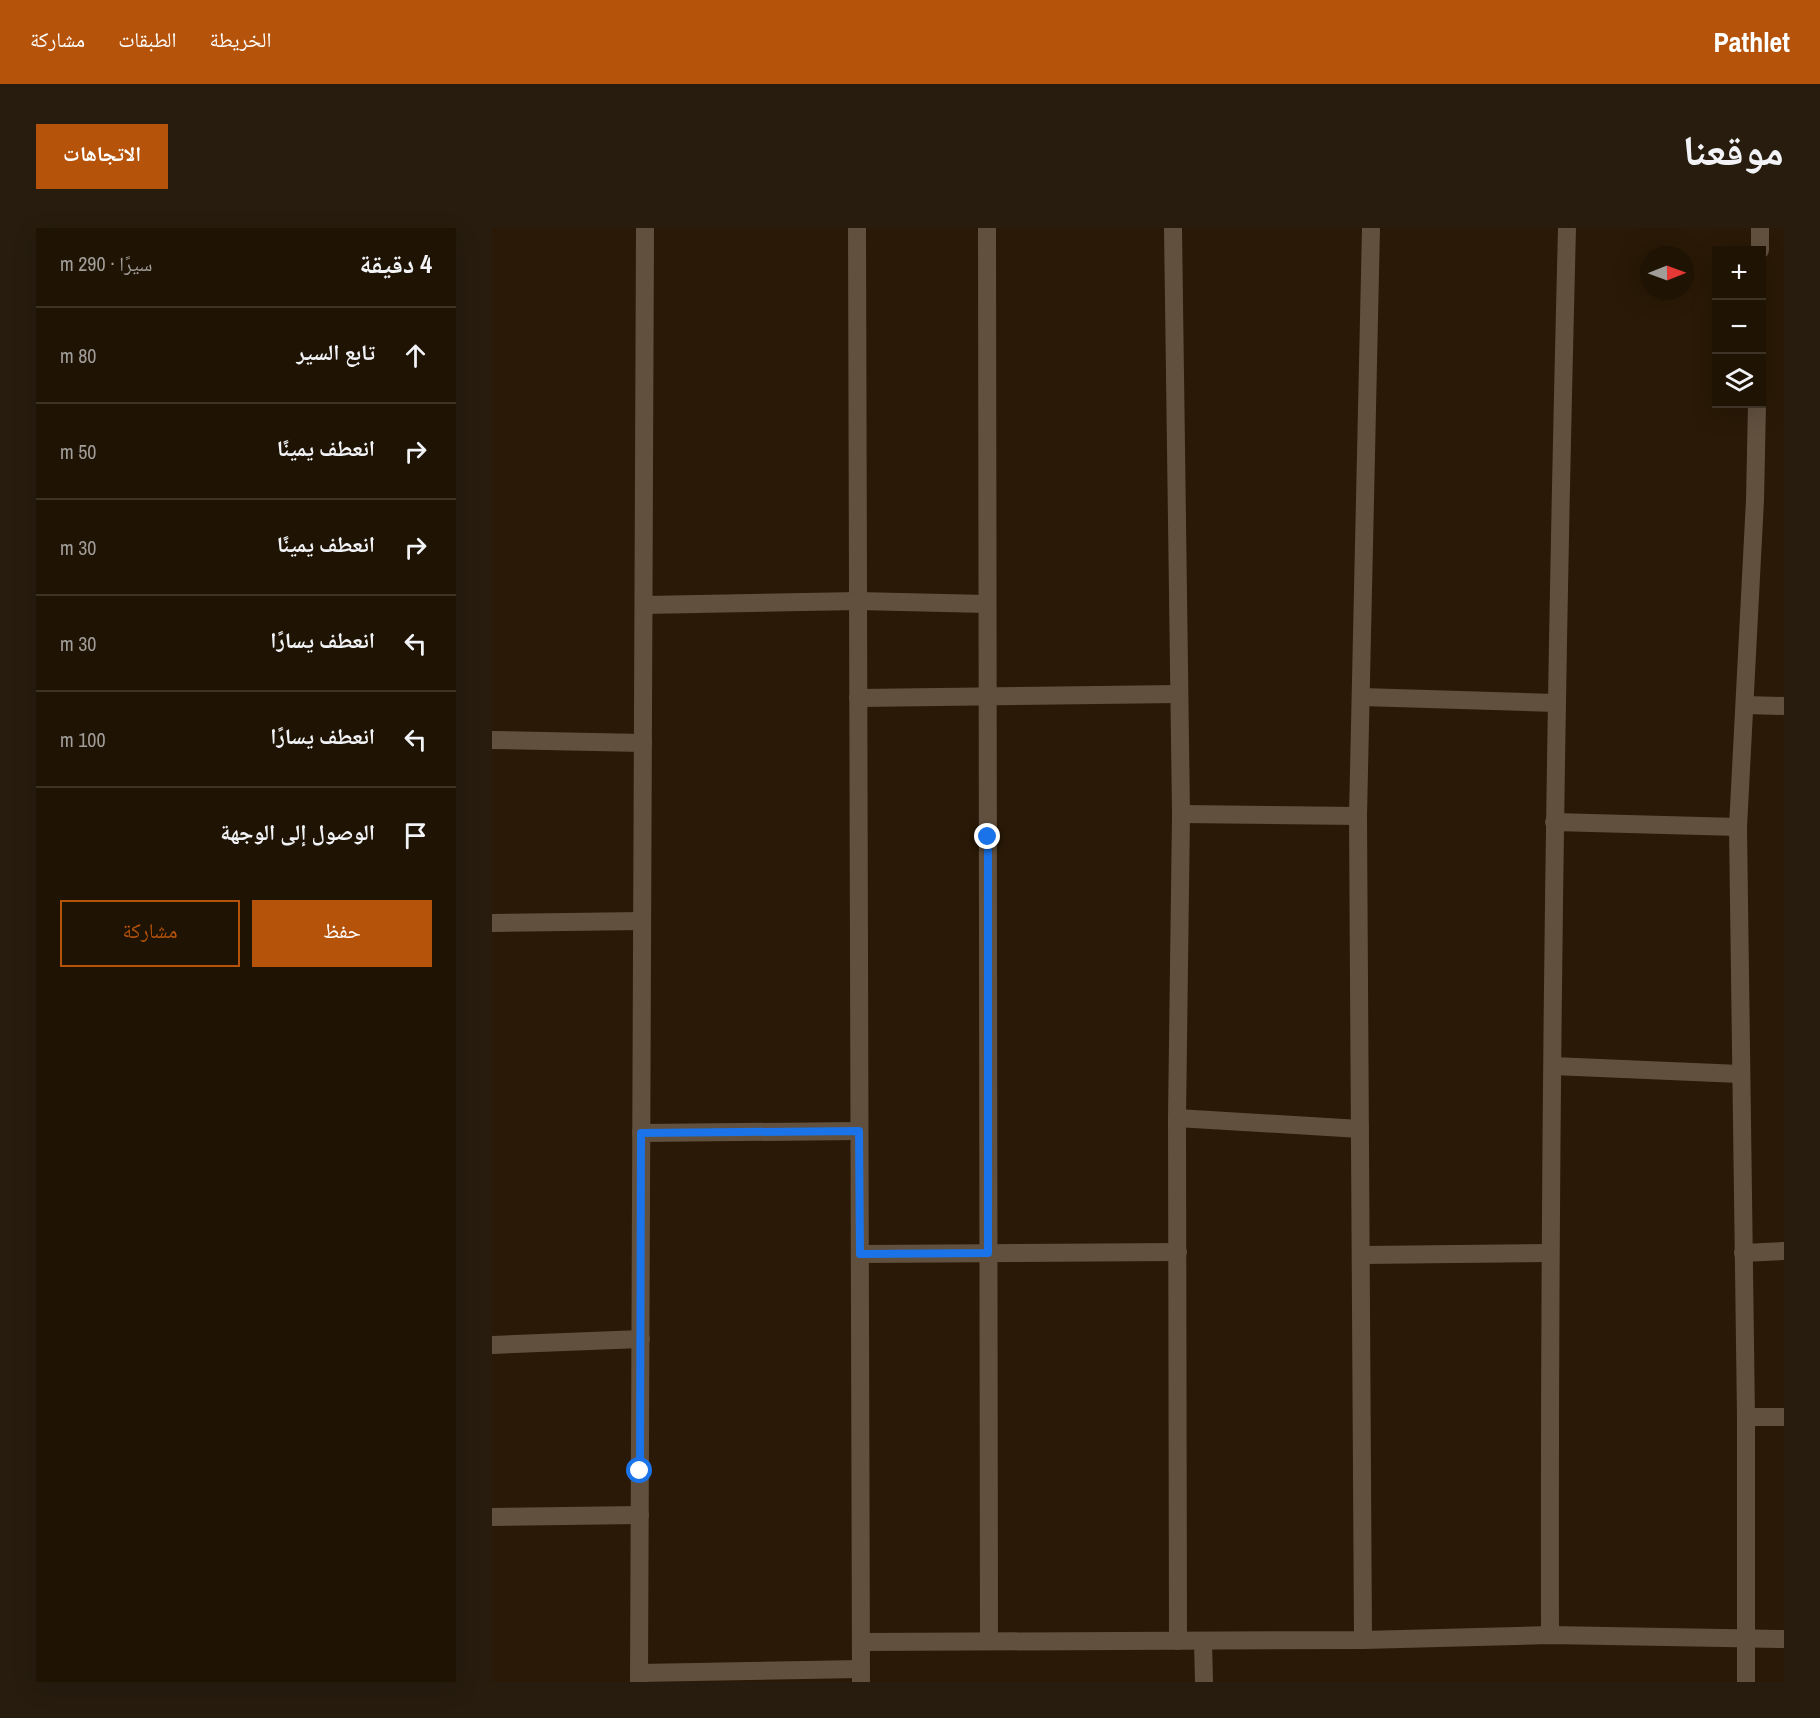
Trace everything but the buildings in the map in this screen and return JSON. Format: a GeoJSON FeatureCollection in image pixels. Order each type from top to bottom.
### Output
{"type":"FeatureCollection","features":[{"type":"Feature","properties":{"kind":"street"},"geometry":{"type":"LineString","coordinates":[[645,228],[639,1677],[861,1676],[857,228]]}},
{"type":"Feature","properties":{"kind":"street"},"geometry":{"type":"LineString","coordinates":[[987,228],[989,1641]]}},
{"type":"Feature","properties":{"kind":"street"},"geometry":{"type":"LineString","coordinates":[[1173,228],[1181,814],[1177,1118],[1178,1641]]}},
{"type":"Feature","properties":{"kind":"street"},"geometry":{"type":"LineString","coordinates":[[1363,1640],[1358,816],[1371,228]]}},
{"type":"Feature","properties":{"kind":"street"},"geometry":{"type":"LineString","coordinates":[[1550,1635],[1549,1253],[1553,1066],[1555,703],[1567,228]]}},
{"type":"Feature","properties":{"kind":"street"},"geometry":{"type":"LineString","coordinates":[[1760,228],[1760,246]]}},
{"type":"Feature","properties":{"kind":"street"},"geometry":{"type":"LineString","coordinates":[[1746,1682],[1746,1416],[1738,827],[1755,500],[1757,408]]}},
{"type":"Feature","properties":{"kind":"street"},"geometry":{"type":"LineString","coordinates":[[644,605],[858,601],[987,604]]}},
{"type":"Feature","properties":{"kind":"street"},"geometry":{"type":"LineString","coordinates":[[858,698],[1178,694]]}},
{"type":"Feature","properties":{"kind":"street"},"geometry":{"type":"LineString","coordinates":[[1362,697],[1555,703]]}},
{"type":"Feature","properties":{"kind":"street"},"geometry":{"type":"LineString","coordinates":[[1745,705],[1784,706]]}},
{"type":"Feature","properties":{"kind":"street"},"geometry":{"type":"LineString","coordinates":[[492,740],[643,743]]}},
{"type":"Feature","properties":{"kind":"street"},"geometry":{"type":"LineString","coordinates":[[1181,814],[1358,816]]}},
{"type":"Feature","properties":{"kind":"street"},"geometry":{"type":"LineString","coordinates":[[1554,822],[1738,827]]}},
{"type":"Feature","properties":{"kind":"street"},"geometry":{"type":"LineString","coordinates":[[492,923],[642,921]]}},
{"type":"Feature","properties":{"kind":"street"},"geometry":{"type":"LineString","coordinates":[[1553,1066],[1740,1074]]}},
{"type":"Feature","properties":{"kind":"street"},"geometry":{"type":"LineString","coordinates":[[1177,1118],[1360,1129]]}},
{"type":"Feature","properties":{"kind":"street"},"geometry":{"type":"LineString","coordinates":[[641,1133],[859,1131]]}},
{"type":"Feature","properties":{"kind":"street"},"geometry":{"type":"LineString","coordinates":[[1743,1253],[1784,1251]]}},
{"type":"Feature","properties":{"kind":"street"},"geometry":{"type":"LineString","coordinates":[[860,1254],[1178,1252]]}},
{"type":"Feature","properties":{"kind":"street"},"geometry":{"type":"LineString","coordinates":[[1362,1255],[1549,1253]]}},
{"type":"Feature","properties":{"kind":"street"},"geometry":{"type":"LineString","coordinates":[[492,1345],[640,1339]]}},
{"type":"Feature","properties":{"kind":"street"},"geometry":{"type":"LineString","coordinates":[[1746,1416],[1784,1417]]}},
{"type":"Feature","properties":{"kind":"street"},"geometry":{"type":"LineString","coordinates":[[492,1517],[640,1515]]}},
{"type":"Feature","properties":{"kind":"street"},"geometry":{"type":"LineString","coordinates":[[861,1642],[1363,1640],[1550,1635],[1784,1639]]}},
{"type":"Feature","properties":{"kind":"street"},"geometry":{"type":"LineString","coordinates":[[1203,1641],[1204,1682]]}},
{"type":"Feature","properties":{"kind":"route"},"geometry":{"type":"LineString","coordinates":[[640,1471],[641,1133],[859,1131],[860,1254],[988,1253],[988,837]]}}]}
